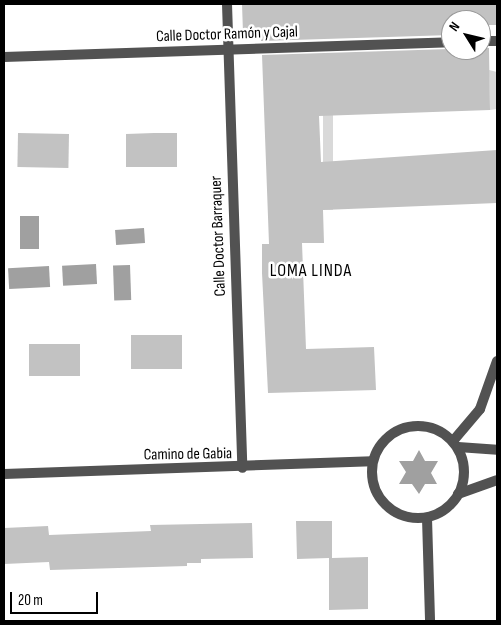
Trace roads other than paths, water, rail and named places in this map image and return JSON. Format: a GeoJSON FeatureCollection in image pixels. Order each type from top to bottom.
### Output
{"type":"FeatureCollection","features":[{"type":"Feature","properties":{"kind":"street","name":"Calle Doctor Barraquer"},"geometry":{"type":"LineString","coordinates":[[226,4],[242,468]]}},
{"type":"Feature","properties":{"kind":"street","name":"Calle Doctor Ramón y Cajal"},"geometry":{"type":"LineString","coordinates":[[4,57],[441,42]]}},
{"type":"Feature","properties":{"kind":"street"},"geometry":{"type":"LineString","coordinates":[[455,444],[480,408],[497,360]]}},
{"type":"Feature","properties":{"kind":"street"},"geometry":{"type":"LineString","coordinates":[[428,426],[442,432],[455,444],[464,471],[458,494],[450,505],[427,518],[411,518],[384,505],[371,477],[372,462],[378,448],[400,429],[428,426]]}},
{"type":"Feature","properties":{"kind":"street"},"geometry":{"type":"LineString","coordinates":[[455,444],[497,450]]}},
{"type":"Feature","properties":{"kind":"street","name":"Camino de Gabia"},"geometry":{"type":"LineString","coordinates":[[4,474],[242,468],[372,462]]}},
{"type":"Feature","properties":{"kind":"street"},"geometry":{"type":"LineString","coordinates":[[458,494],[497,480]]}},
{"type":"Feature","properties":{"kind":"street"},"geometry":{"type":"LineString","coordinates":[[427,518],[430,621]]}},
{"type":"Feature","properties":{"kind":"district","name":"LOMA LINDA"},"geometry":{"type":"Point","coordinates":[311,271]}}]}
